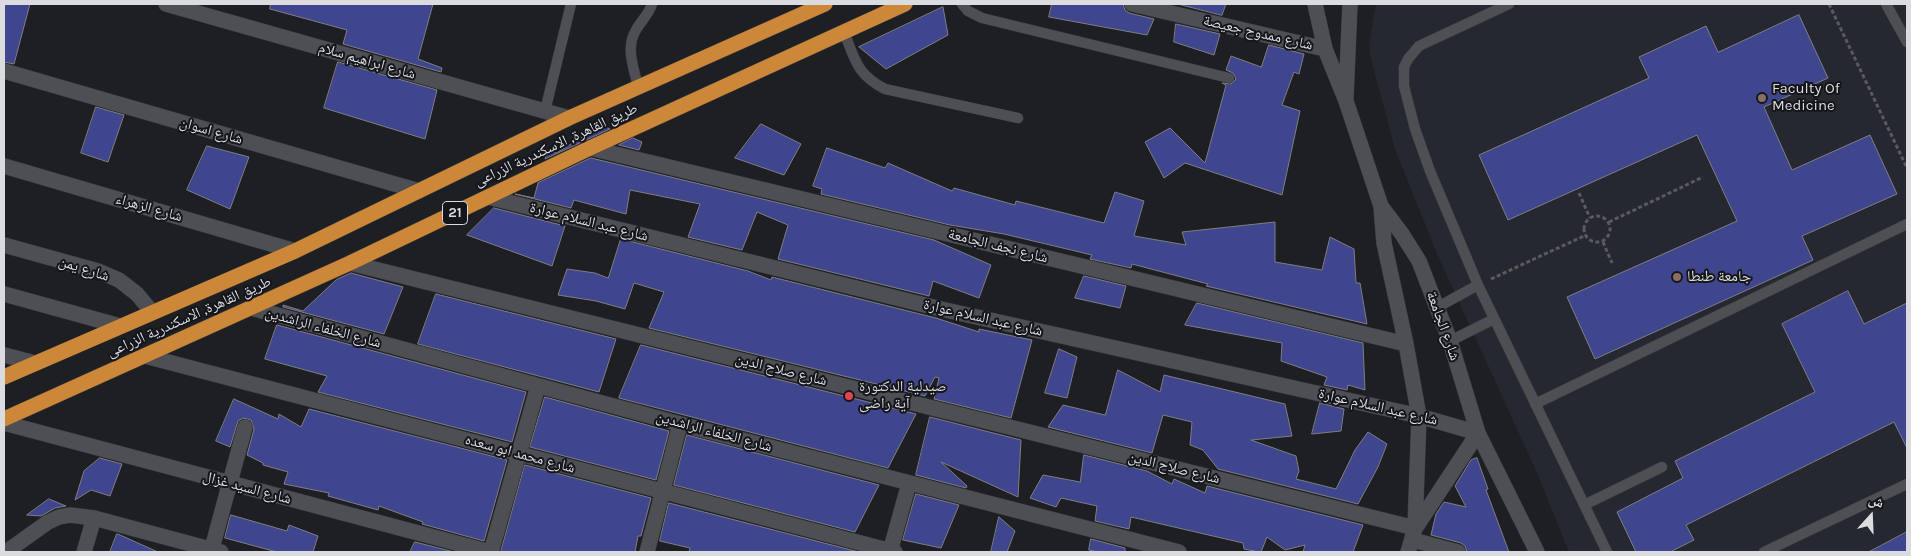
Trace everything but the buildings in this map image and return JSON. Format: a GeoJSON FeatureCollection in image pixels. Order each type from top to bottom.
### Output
{"type":"FeatureCollection","features":[{"type":"Feature","properties":{"kind":"highway","name":"طريق القاهرة, الاسكندرية الزراعى"},"geometry":{"type":"LineString","coordinates":[[4,377],[295,251],[569,118],[824,4]]}},
{"type":"Feature","properties":{"kind":"highway","name":"طريق القاهرة, الاسكندرية الزراعى"},"geometry":{"type":"LineString","coordinates":[[4,421],[350,263],[590,148],[905,4]]}},
{"type":"Feature","properties":{"kind":"street","name":"شارع ابراهيم سلام"},"geometry":{"type":"LineString","coordinates":[[166,4],[569,118]]}},
{"type":"Feature","properties":{"kind":"street","name":"شارع ممدوح جعيصة"},"geometry":{"type":"LineString","coordinates":[[1132,4],[1325,49]]}},
{"type":"Feature","properties":{"kind":"street","name":"شارع الجامعة"},"geometry":{"type":"LineString","coordinates":[[1314,4],[1325,49],[1346,102],[1381,206],[1419,261],[1450,341],[1478,433],[1537,552]]}},
{"type":"Feature","properties":{"kind":"street","name":"شارع الجامعة"},"geometry":{"type":"LineString","coordinates":[[1346,102],[1350,4]]}},
{"type":"Feature","properties":{"kind":"street","name":"شارع اسوان"},"geometry":{"type":"LineString","coordinates":[[4,71],[419,191]]}},
{"type":"Feature","properties":{"kind":"street","name":"شارع نجف الجامعة"},"geometry":{"type":"LineString","coordinates":[[590,148],[1406,344]]}},
{"type":"Feature","properties":{"kind":"street","name":"شارع الزهراء"},"geometry":{"type":"LineString","coordinates":[[4,166],[295,251]]}},
{"type":"Feature","properties":{"kind":"street","name":"شارع عبد السلام عوارة"},"geometry":{"type":"LineString","coordinates":[[488,197],[941,309],[1419,416],[1478,433]]}},
{"type":"Feature","properties":{"kind":"street"},"geometry":{"type":"LineString","coordinates":[[1381,206],[1384,243],[1406,344],[1419,416],[1412,540]]}},
{"type":"Feature","properties":{"kind":"street","name":"شارع يمن"},"geometry":{"type":"LineString","coordinates":[[4,245],[98,271],[119,280],[138,294],[152,312]]}},
{"type":"Feature","properties":{"kind":"street","name":"شارع صلاح الدين"},"geometry":{"type":"LineString","coordinates":[[350,263],[1458,552]]}},
{"type":"Feature","properties":{"kind":"street"},"geometry":{"type":"LineString","coordinates":[[4,294],[120,326]]}},
{"type":"Feature","properties":{"kind":"street","name":"شارع الخلفاء الراشدين"},"geometry":{"type":"LineString","coordinates":[[251,308],[680,424],[1179,552]]}},
{"type":"Feature","properties":{"kind":"street"},"geometry":{"type":"LineString","coordinates":[[4,355],[36,363]]}},
{"type":"Feature","properties":{"kind":"street","name":"شارع محمد ابو سعده"},"geometry":{"type":"LineString","coordinates":[[145,356],[892,552]]}},
{"type":"Feature","properties":{"kind":"street"},"geometry":{"type":"LineString","coordinates":[[491,552],[538,386]]}},
{"type":"Feature","properties":{"kind":"street","name":"شارع السيد غزال"},"geometry":{"type":"LineString","coordinates":[[4,421],[491,552]]}},
{"type":"Feature","properties":{"kind":"street"},"geometry":{"type":"LineString","coordinates":[[647,552],[680,424]]}},
{"type":"Feature","properties":{"kind":"street"},"geometry":{"type":"LineString","coordinates":[[6,552],[58,517],[82,515],[214,551],[245,427]]}},
{"type":"Feature","properties":{"kind":"street"},"geometry":{"type":"LineString","coordinates":[[1412,540],[1478,433]]}},
{"type":"Feature","properties":{"kind":"street"},"geometry":{"type":"LineString","coordinates":[[892,552],[909,483]]}},
{"type":"Feature","properties":{"kind":"street"},"geometry":{"type":"LineString","coordinates":[[84,552],[94,518]]}},
{"type":"Feature","properties":{"kind":"lane"},"geometry":{"type":"LineString","coordinates":[[546,111],[571,4]]}},
{"type":"Feature","properties":{"kind":"lane"},"geometry":{"type":"LineString","coordinates":[[638,87],[630,48],[634,33],[652,4]]}},
{"type":"Feature","properties":{"kind":"lane"},"geometry":{"type":"LineString","coordinates":[[962,4],[968,11],[982,18],[1229,78]]}},
{"type":"Feature","properties":{"kind":"lane"},"geometry":{"type":"LineString","coordinates":[[1509,4],[1486,9],[1419,46],[1408,58],[1403,76],[1415,128],[1430,171],[1478,285],[1607,552]]}},
{"type":"Feature","properties":{"kind":"lane"},"geometry":{"type":"LineString","coordinates":[[1886,4],[1907,42]]}},
{"type":"Feature","properties":{"kind":"lane"},"geometry":{"type":"LineString","coordinates":[[844,32],[860,70],[871,81],[885,89],[1018,118]]}},
{"type":"Feature","properties":{"kind":"lane"},"geometry":{"type":"LineString","coordinates":[[1535,404],[1907,224]]}},
{"type":"Feature","properties":{"kind":"lane"},"geometry":{"type":"LineString","coordinates":[[1436,308],[1478,285]]}},
{"type":"Feature","properties":{"kind":"lane"},"geometry":{"type":"LineString","coordinates":[[1450,341],[1494,319]]}},
{"type":"Feature","properties":{"kind":"lane"},"geometry":{"type":"LineString","coordinates":[[1584,505],[1662,467]]}},
{"type":"Feature","properties":{"kind":"lane"},"geometry":{"type":"LineString","coordinates":[[1764,552],[1907,484]]}},
{"type":"Feature","properties":{"kind":"path"},"geometry":{"type":"LineString","coordinates":[[1829,4],[1907,168]]}},
{"type":"Feature","properties":{"kind":"path"},"geometry":{"type":"LineString","coordinates":[[1609,222],[1703,177]]}},
{"type":"Feature","properties":{"kind":"path"},"geometry":{"type":"LineString","coordinates":[[1580,193],[1590,218]]}},
{"type":"Feature","properties":{"kind":"path"},"geometry":{"type":"LineString","coordinates":[[1603,242],[1592,241],[1586,235],[1584,227],[1590,218],[1598,216],[1609,222]]}},
{"type":"Feature","properties":{"kind":"path"},"geometry":{"type":"LineString","coordinates":[[1603,242],[1610,233],[1609,222]]}},
{"type":"Feature","properties":{"kind":"path"},"geometry":{"type":"LineString","coordinates":[[1478,285],[1586,235]]}},
{"type":"Feature","properties":{"kind":"path"},"geometry":{"type":"LineString","coordinates":[[1603,242],[1612,263]]}},
{"type":"Feature","properties":{"kind":"shaded area","name":"جامعة طنطا"},"geometry":{"type":"Polygon","coordinates":[[[1376,4],[1907,4],[1907,552],[1569,552],[1538,475],[1438,256],[1395,149],[1370,55],[1369,43],[1376,4]]]}},
{"type":"Feature","properties":{"kind":"place","name":"Faculty Of Medicine"},"geometry":{"type":"Point","coordinates":[1762,98]}},
{"type":"Feature","properties":{"kind":"place","name":"جامعة طنطا"},"geometry":{"type":"Point","coordinates":[1677,277]}},
{"type":"Feature","properties":{"kind":"place","name":"صيدلية الدكتورة آية راضى"},"geometry":{"type":"Point","coordinates":[849,396]}}]}
